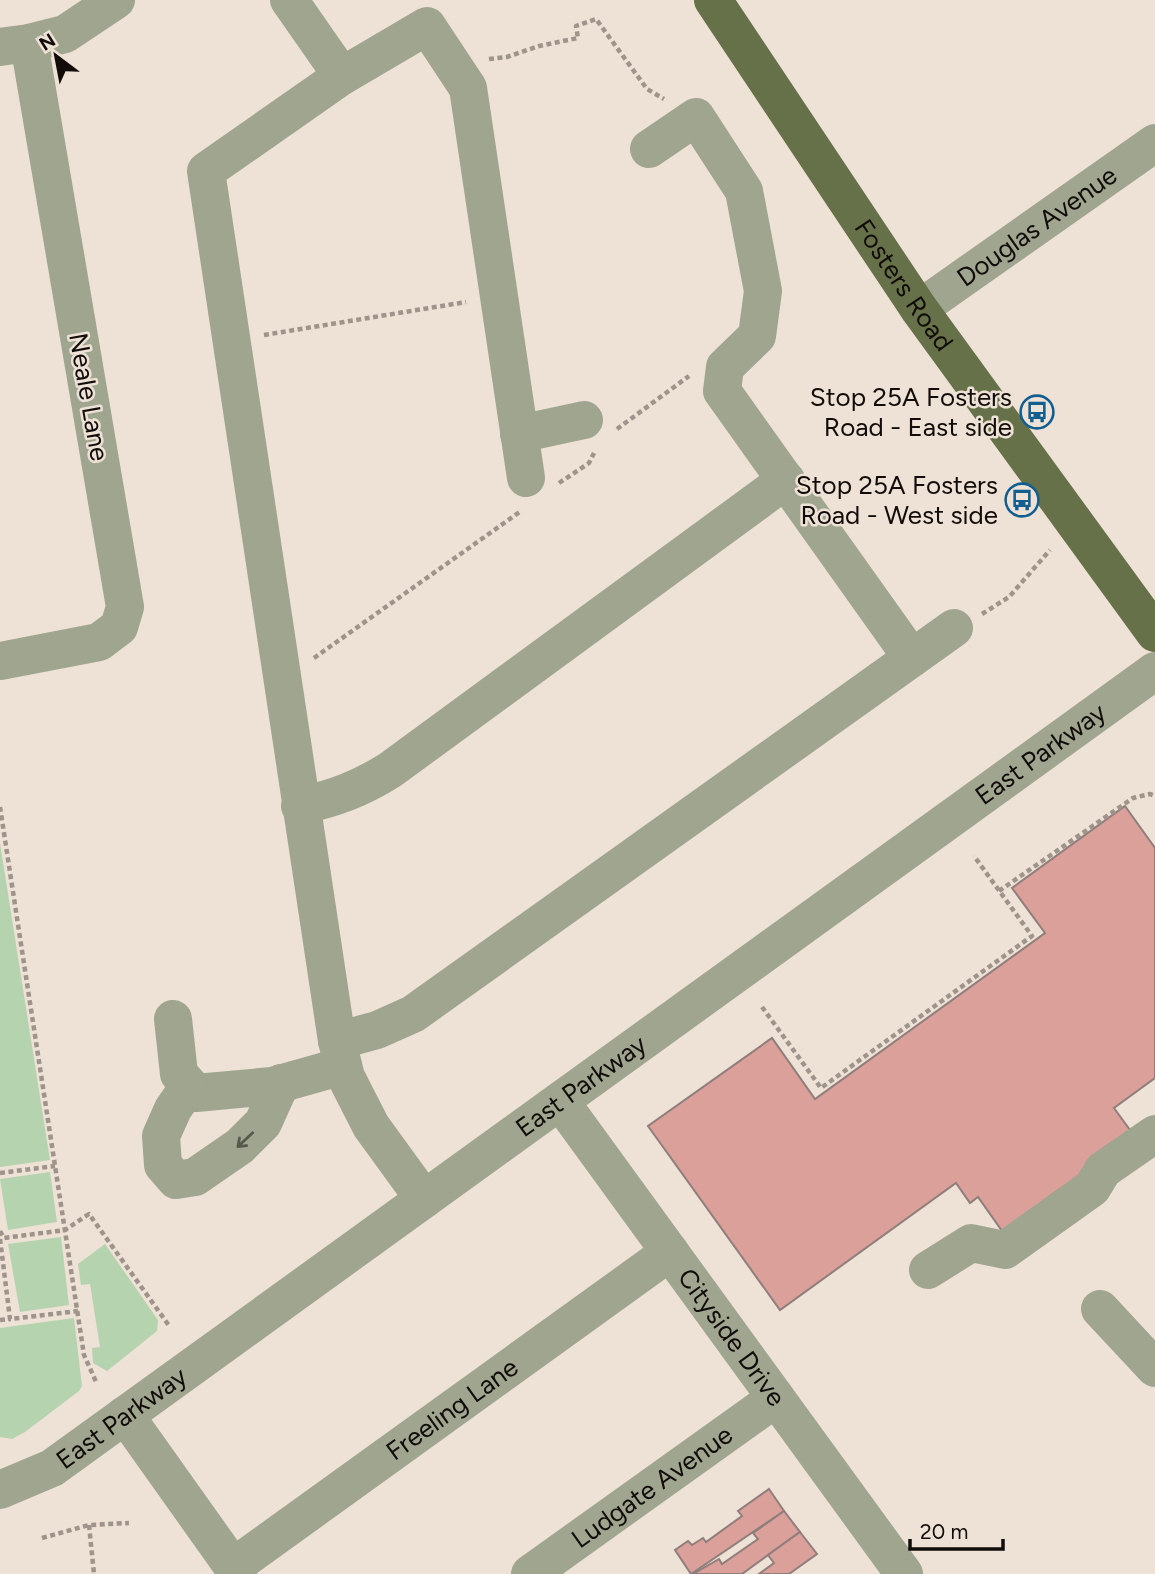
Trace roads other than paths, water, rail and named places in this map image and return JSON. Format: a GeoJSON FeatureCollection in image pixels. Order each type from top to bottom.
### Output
{"type":"FeatureCollection","features":[{"type":"Feature","properties":{"kind":"main road","name":"Fosters Road"},"geometry":{"type":"LineString","coordinates":[[703,0],[758,70]]}},
{"type":"Feature","properties":{"kind":"main road","name":"Fosters Road"},"geometry":{"type":"LineString","coordinates":[[713,0],[919,309],[1155,633]]}},
{"type":"Feature","properties":{"kind":"street"},"geometry":{"type":"LineString","coordinates":[[14,45],[65,34],[116,0]]}},
{"type":"Feature","properties":{"kind":"street"},"geometry":{"type":"LineString","coordinates":[[289,0],[342,76]]}},
{"type":"Feature","properties":{"kind":"street"},"geometry":{"type":"LineString","coordinates":[[424,1199],[371,1126],[346,1077],[340,1053],[300,806],[206,172],[342,76],[427,26],[468,88],[519,434],[534,492]]}},
{"type":"Feature","properties":{"kind":"street","name":"Neale Lane"},"geometry":{"type":"LineString","coordinates":[[0,661],[99,642],[118,627],[125,607],[14,45]]}},
{"type":"Feature","properties":{"kind":"street"},"geometry":{"type":"LineString","coordinates":[[649,149],[696,117],[744,191],[763,290],[757,336],[725,367],[722,391],[912,658]]}},
{"type":"Feature","properties":{"kind":"street","name":"Douglas Avenue"},"geometry":{"type":"LineString","coordinates":[[919,309],[1155,144]]}},
{"type":"Feature","properties":{"kind":"street"},"geometry":{"type":"LineString","coordinates":[[519,434],[597,434]]}},
{"type":"Feature","properties":{"kind":"street"},"geometry":{"type":"LineString","coordinates":[[300,806],[362,788],[390,770],[786,480]]}},
{"type":"Feature","properties":{"kind":"street"},"geometry":{"type":"LineString","coordinates":[[173,1019],[180,1074],[196,1093],[281,1083],[340,1053],[377,1030],[413,1014],[954,628]]}},
{"type":"Feature","properties":{"kind":"street","name":"East Parkway"},"geometry":{"type":"LineString","coordinates":[[0,1490],[52,1468],[1155,671]]}},
{"type":"Feature","properties":{"kind":"street"},"geometry":{"type":"LineString","coordinates":[[189,1086],[173,1109],[161,1136],[163,1165],[176,1180],[195,1177],[240,1146],[263,1123],[281,1083]]}},
{"type":"Feature","properties":{"kind":"street","name":"Cityside Drive"},"geometry":{"type":"LineString","coordinates":[[560,1101],[904,1574]]}},
{"type":"Feature","properties":{"kind":"street"},"geometry":{"type":"LineString","coordinates":[[928,1270],[971,1243],[1005,1250],[1092,1188],[1103,1170],[1155,1134]]}},
{"type":"Feature","properties":{"kind":"street","name":"Freeling Lane"},"geometry":{"type":"LineString","coordinates":[[236,1570],[670,1252]]}},
{"type":"Feature","properties":{"kind":"street"},"geometry":{"type":"LineString","coordinates":[[1100,1309],[1155,1368]]}},
{"type":"Feature","properties":{"kind":"street"},"geometry":{"type":"LineString","coordinates":[[1155,1375],[1155,1383]]}},
{"type":"Feature","properties":{"kind":"street","name":"Ludgate Avenue"},"geometry":{"type":"LineString","coordinates":[[530,1574],[776,1398]]}},
{"type":"Feature","properties":{"kind":"street"},"geometry":{"type":"LineString","coordinates":[[125,1415],[236,1570]]}},
{"type":"Feature","properties":{"kind":"place","name":"Stop 25A Fosters Road - East side"},"geometry":{"type":"Point","coordinates":[1037,412]}},
{"type":"Feature","properties":{"kind":"place","name":"Stop 25A Fosters Road - West side"},"geometry":{"type":"Point","coordinates":[1022,500]}}]}
